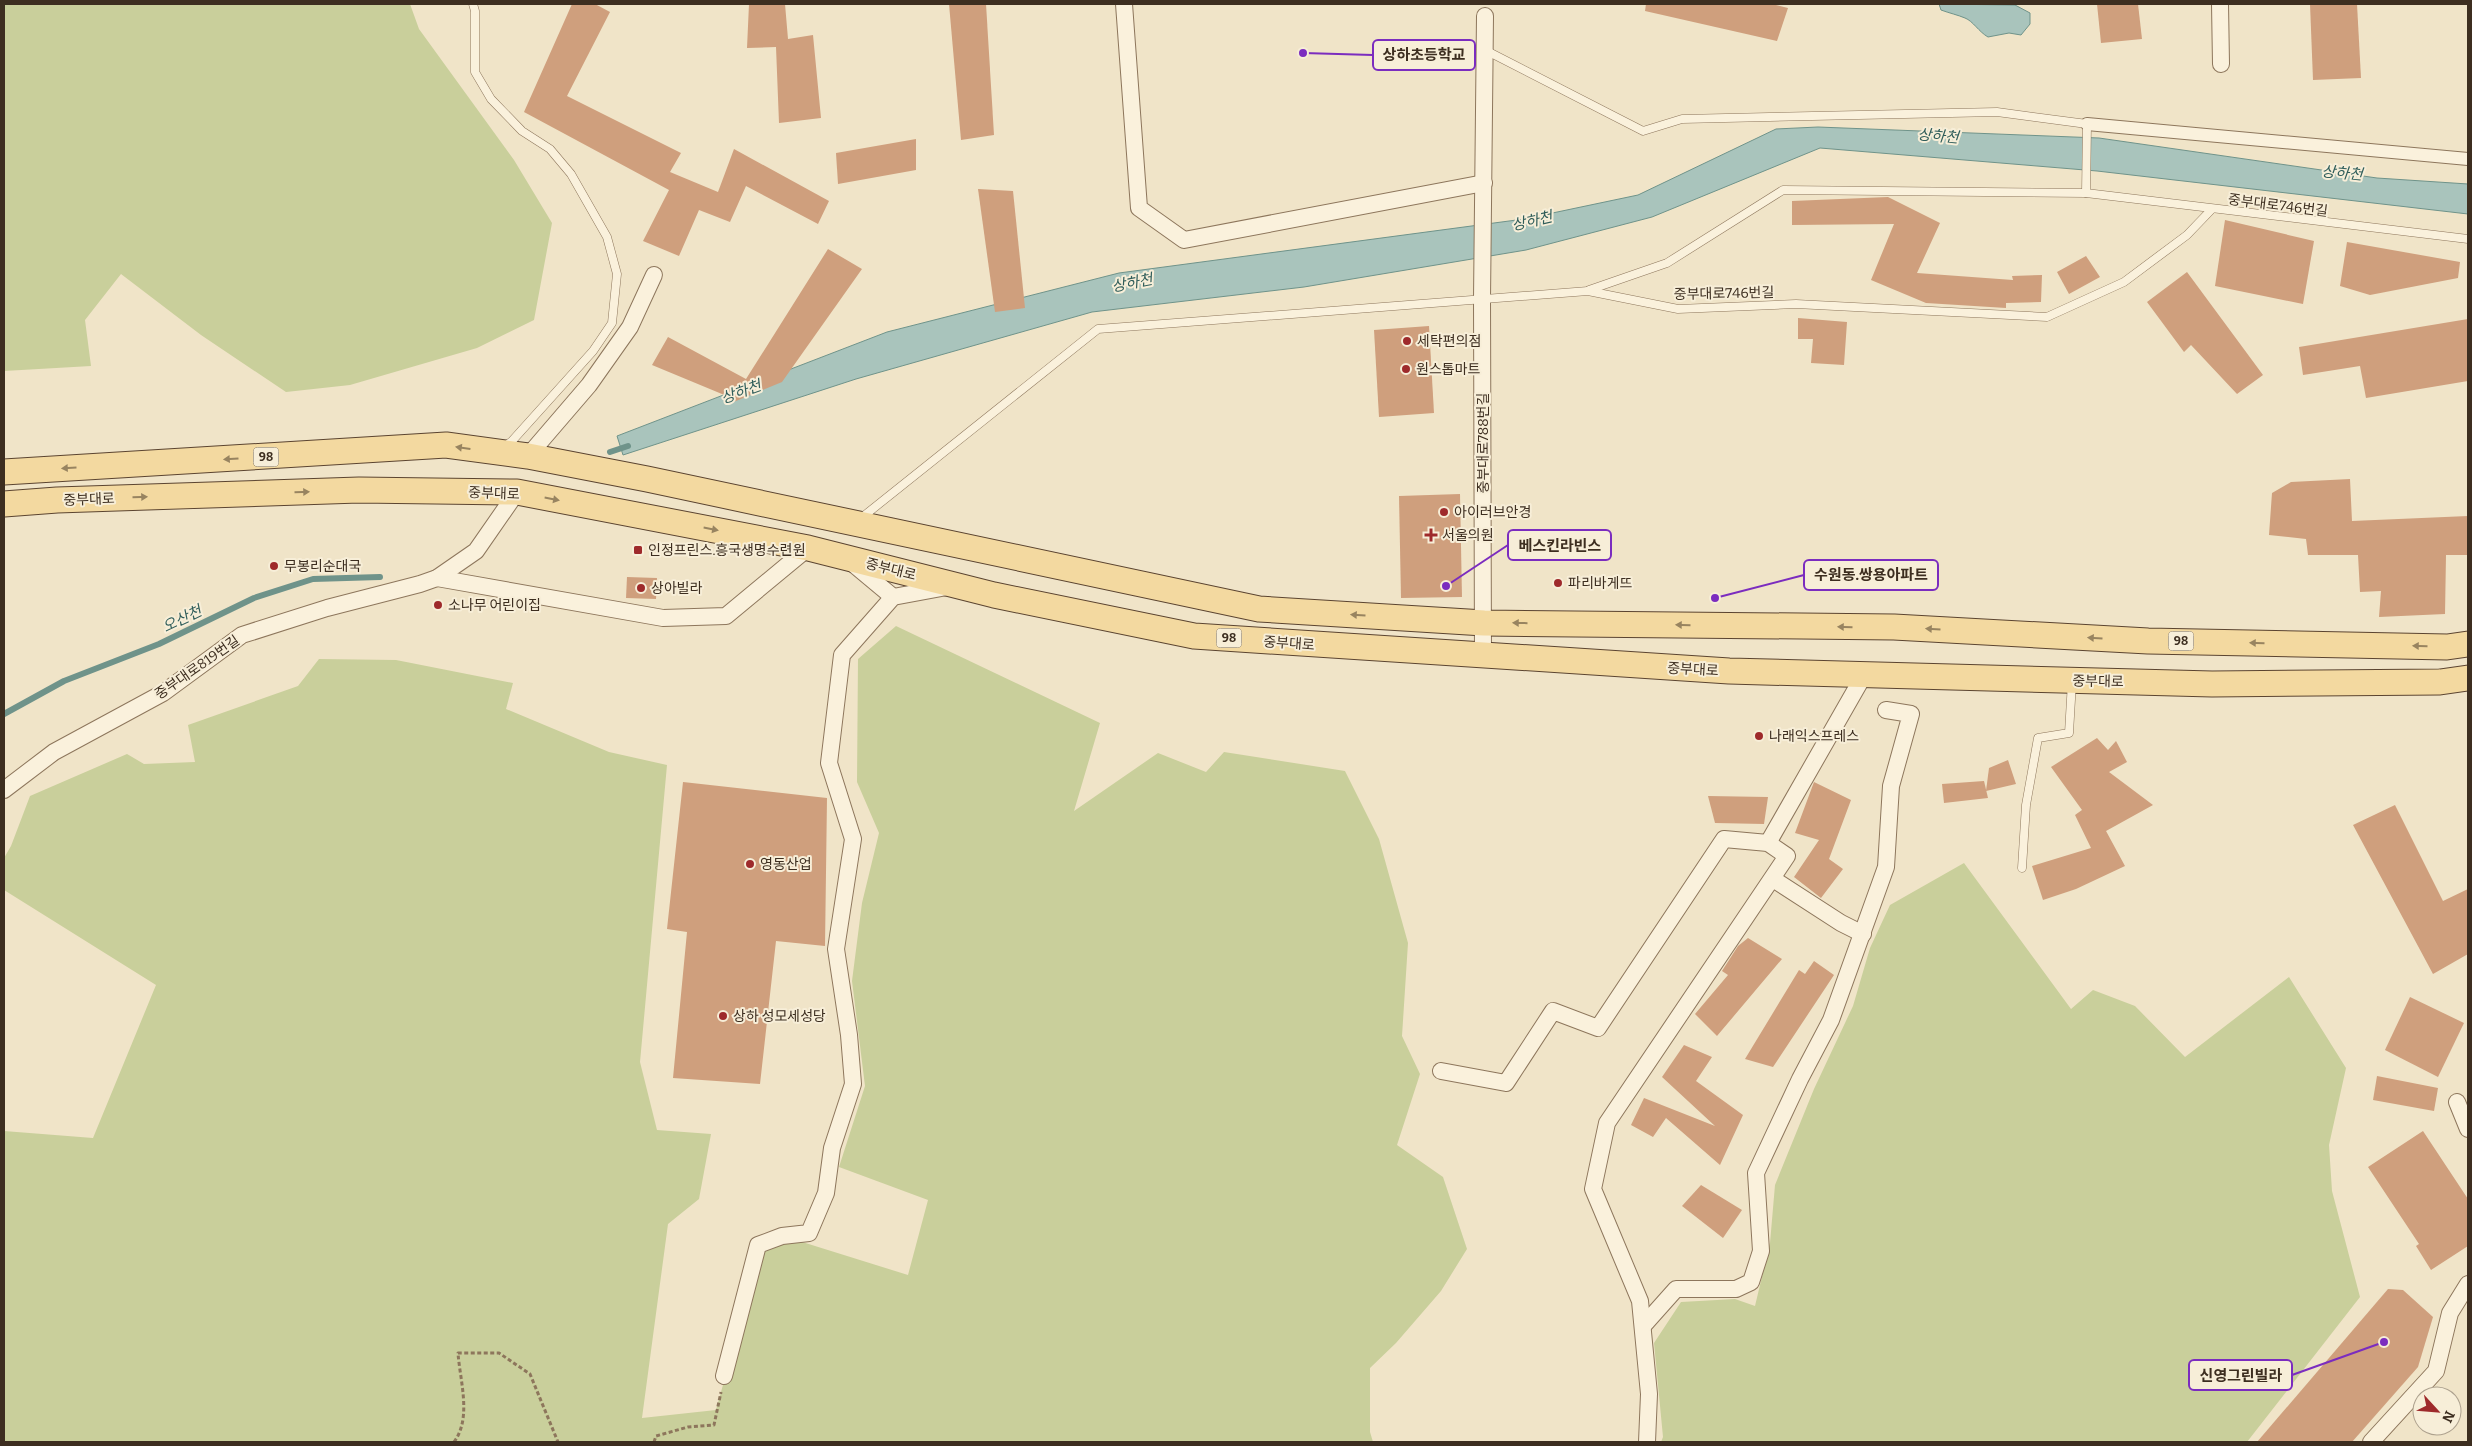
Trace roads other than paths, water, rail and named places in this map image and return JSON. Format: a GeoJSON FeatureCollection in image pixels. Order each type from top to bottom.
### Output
{"type":"FeatureCollection","features":[{"type":"Feature","properties":{"kind":"main road","name":"98"},"geometry":{"type":"LineString","coordinates":[[4,472],[446,445],[528,456],[647,479],[1259,609],[1484,622],[1894,628],[2148,641],[2447,647],[2468,644]]}},
{"type":"Feature","properties":{"kind":"main road","name":"중부대로"},"geometry":{"type":"LineString","coordinates":[[4,504],[58,500],[359,490],[517,492],[808,548],[955,585],[1194,636],[1729,671],[2212,684],[2440,682],[2468,678]]}},
{"type":"Feature","properties":{"kind":"street"},"geometry":{"type":"LineString","coordinates":[[1124,4],[1139,208],[1184,240],[1484,183],[1485,16]]}},
{"type":"Feature","properties":{"kind":"street"},"geometry":{"type":"LineString","coordinates":[[2220,4],[2221,64]]}},
{"type":"Feature","properties":{"kind":"street"},"geometry":{"type":"LineString","coordinates":[[2087,124],[2468,159]]}},
{"type":"Feature","properties":{"kind":"street","name":"중부대로788번길"},"geometry":{"type":"LineString","coordinates":[[1483,656],[1482,294],[1484,183]]}},
{"type":"Feature","properties":{"kind":"street"},"geometry":{"type":"LineString","coordinates":[[528,456],[589,386],[630,327],[654,275]]}},
{"type":"Feature","properties":{"kind":"street"},"geometry":{"type":"LineString","coordinates":[[438,578],[476,551],[517,492]]}},
{"type":"Feature","properties":{"kind":"street"},"geometry":{"type":"LineString","coordinates":[[438,578],[662,618],[726,616],[808,548]]}},
{"type":"Feature","properties":{"kind":"street"},"geometry":{"type":"LineString","coordinates":[[846,558],[893,597]]}},
{"type":"Feature","properties":{"kind":"street","name":"중부대로819번길"},"geometry":{"type":"LineString","coordinates":[[4,790],[54,752],[163,693],[242,635],[327,608],[438,578]]}},
{"type":"Feature","properties":{"kind":"street"},"geometry":{"type":"LineString","coordinates":[[724,1376],[758,1245],[782,1236],[809,1233],[826,1193],[832,1148],[853,1084],[849,1035],[836,949],[853,839],[829,763],[842,655],[893,597],[955,585]]}},
{"type":"Feature","properties":{"kind":"street"},"geometry":{"type":"LineString","coordinates":[[1768,844],[1864,675]]}},
{"type":"Feature","properties":{"kind":"street"},"geometry":{"type":"LineString","coordinates":[[1643,1326],[1676,1290],[1736,1289],[1751,1282],[1761,1251],[1756,1173],[1800,1079],[1831,1020],[1886,867],[1891,786],[1911,714],[1886,710]]}},
{"type":"Feature","properties":{"kind":"street"},"geometry":{"type":"LineString","coordinates":[[1441,1071],[1506,1083],[1553,1011],[1598,1028],[1724,839],[1768,844],[1787,856],[1607,1123],[1593,1189],[1640,1301],[1649,1394],[1648,1442]]}},
{"type":"Feature","properties":{"kind":"street"},"geometry":{"type":"LineString","coordinates":[[1773,879],[1841,923],[1862,934]]}},
{"type":"Feature","properties":{"kind":"street"},"geometry":{"type":"LineString","coordinates":[[2457,1102],[2468,1129]]}},
{"type":"Feature","properties":{"kind":"street"},"geometry":{"type":"LineString","coordinates":[[2371,1442],[2436,1371],[2450,1313],[2468,1284]]}},
{"type":"Feature","properties":{"kind":"lane"},"geometry":{"type":"LineString","coordinates":[[473,4],[475,11],[475,72],[491,99],[522,131],[550,149],[570,174],[607,237],[617,274],[612,323],[593,351],[512,441],[496,452]]}},
{"type":"Feature","properties":{"kind":"lane"},"geometry":{"type":"LineString","coordinates":[[1485,50],[1643,131],[1682,119],[1997,112],[2087,124],[2086,193]]}},
{"type":"Feature","properties":{"kind":"lane","name":"중부대로746번길"},"geometry":{"type":"LineString","coordinates":[[1588,290],[1666,263],[1784,190],[2086,193],[2211,210],[2468,240]]}},
{"type":"Feature","properties":{"kind":"lane","name":"중부대로746번길"},"geometry":{"type":"LineString","coordinates":[[1482,294],[1588,290],[1678,309],[1796,304],[2047,317],[2124,282],[2187,235],[2211,210]]}},
{"type":"Feature","properties":{"kind":"lane"},"geometry":{"type":"LineString","coordinates":[[854,524],[1098,329],[1482,294]]}},
{"type":"Feature","properties":{"kind":"lane"},"geometry":{"type":"LineString","coordinates":[[2022,868],[2026,804],[2038,738],[2068,733],[2072,680]]}},
{"type":"Feature","properties":{"kind":"water"},"geometry":{"type":"Polygon","coordinates":[[[1939,4],[2015,5],[2030,13],[2030,24],[2021,35],[2009,33],[1988,37],[1968,19],[1941,10],[1939,4]]]}},
{"type":"Feature","properties":{"kind":"water"},"geometry":{"type":"Polygon","coordinates":[[[1818,127],[2099,138],[2377,178],[2468,184],[2468,214],[2097,171],[1820,148],[1652,217],[1526,250],[1304,287],[1092,312],[856,379],[623,455],[617,436],[887,332],[1119,273],[1524,219],[1638,195],[1776,129],[1818,127]]]}},
{"type":"Feature","properties":{"kind":"waterway","name":"상하천"},"geometry":{"type":"LineString","coordinates":[[610,452],[628,446]]}},
{"type":"Feature","properties":{"kind":"waterway","name":"오산천"},"geometry":{"type":"LineString","coordinates":[[4,714],[64,681],[159,644],[254,598],[313,579],[380,577]]}},
{"type":"Feature","properties":{"kind":"place","name":"상하초등학교"},"geometry":{"type":"Point","coordinates":[1303,53]}},
{"type":"Feature","properties":{"kind":"place","name":"세탁편의점"},"geometry":{"type":"Point","coordinates":[1407,341]}},
{"type":"Feature","properties":{"kind":"place","name":"원스톱마트"},"geometry":{"type":"Point","coordinates":[1406,369]}},
{"type":"Feature","properties":{"kind":"place","name":"아이러브안경"},"geometry":{"type":"Point","coordinates":[1444,512]}},
{"type":"Feature","properties":{"kind":"place","name":"서울의원"},"geometry":{"type":"Point","coordinates":[1431,535]}},
{"type":"Feature","properties":{"kind":"place","name":"인정프린스.흥국생명수련원"},"geometry":{"type":"Point","coordinates":[638,550]}},
{"type":"Feature","properties":{"kind":"place","name":"무봉리순대국"},"geometry":{"type":"Point","coordinates":[274,566]}},
{"type":"Feature","properties":{"kind":"place","name":"파리바게뜨"},"geometry":{"type":"Point","coordinates":[1558,583]}},
{"type":"Feature","properties":{"kind":"place","name":"베스킨라빈스"},"geometry":{"type":"Point","coordinates":[1446,586]}},
{"type":"Feature","properties":{"kind":"place","name":"상아빌라"},"geometry":{"type":"Point","coordinates":[641,588]}},
{"type":"Feature","properties":{"kind":"place","name":"수원동.쌍용아파트"},"geometry":{"type":"Point","coordinates":[1715,598]}},
{"type":"Feature","properties":{"kind":"place","name":"소나무 어린이집"},"geometry":{"type":"Point","coordinates":[438,605]}},
{"type":"Feature","properties":{"kind":"place","name":"나래익스프레스"},"geometry":{"type":"Point","coordinates":[1759,736]}},
{"type":"Feature","properties":{"kind":"place","name":"영동산업"},"geometry":{"type":"Point","coordinates":[750,864]}},
{"type":"Feature","properties":{"kind":"place","name":"상하 성모세성당"},"geometry":{"type":"Point","coordinates":[723,1016]}},
{"type":"Feature","properties":{"kind":"place","name":"신영그린빌라"},"geometry":{"type":"Point","coordinates":[2384,1342]}}]}
